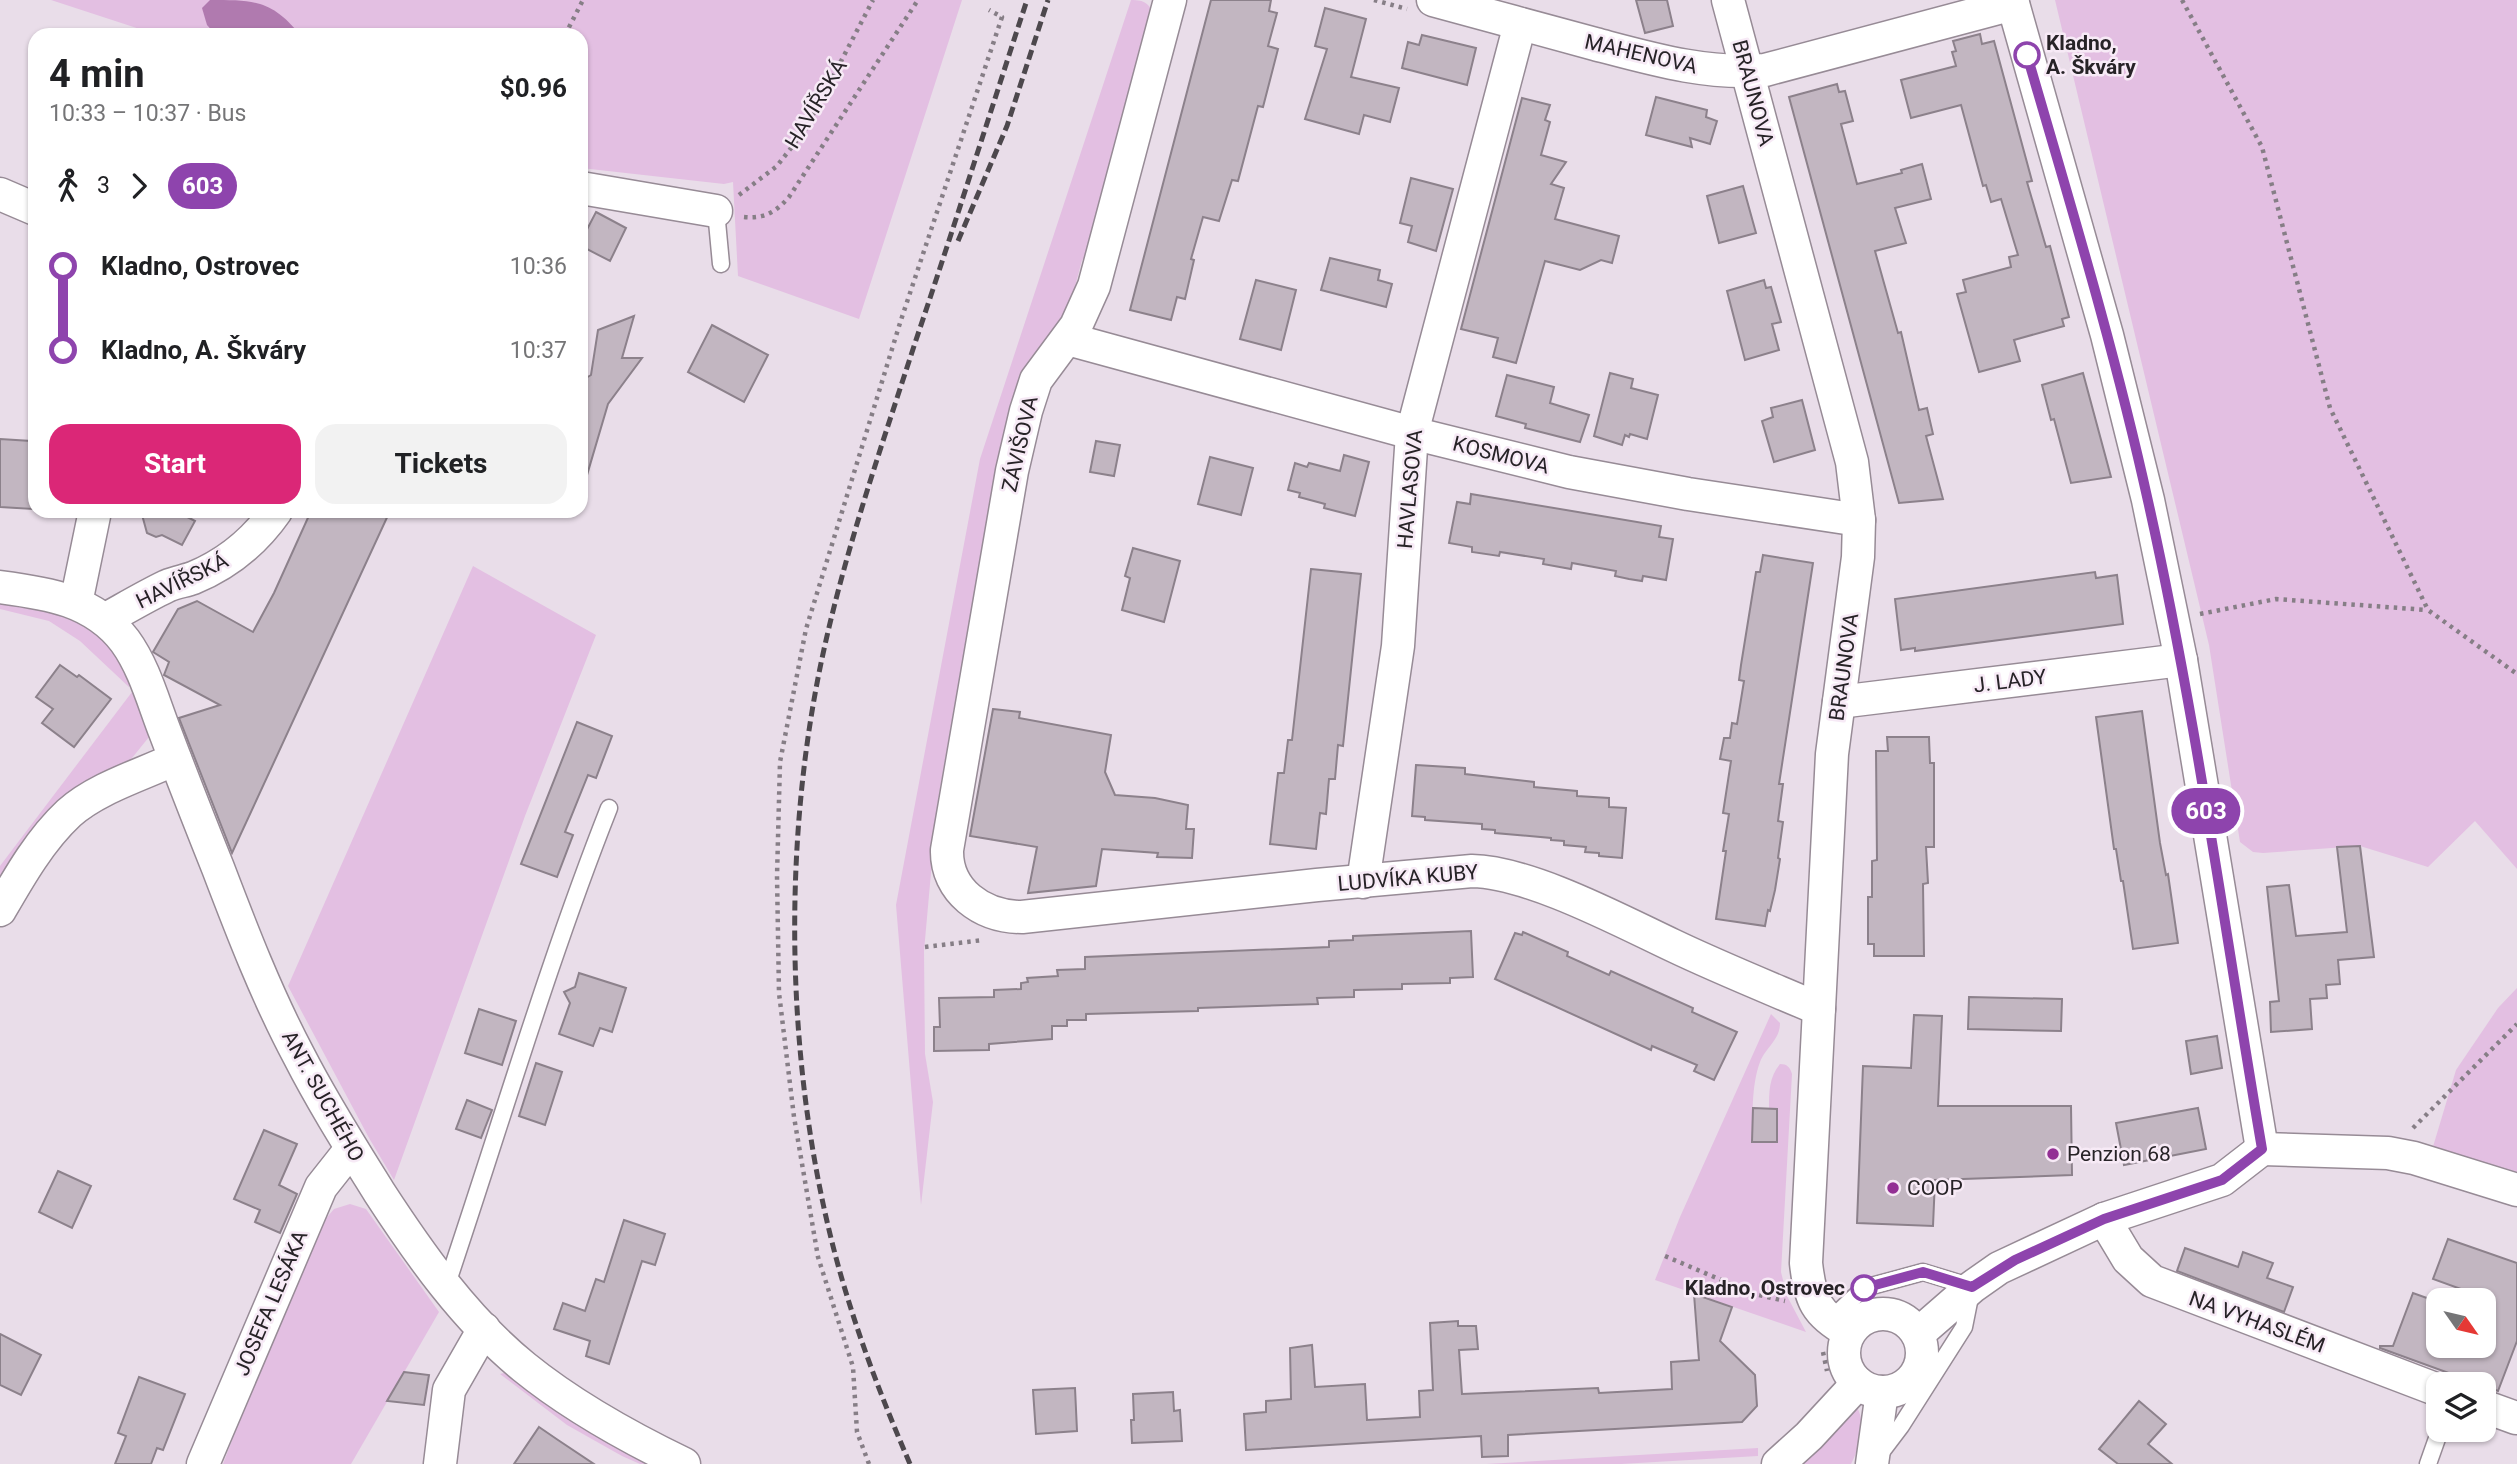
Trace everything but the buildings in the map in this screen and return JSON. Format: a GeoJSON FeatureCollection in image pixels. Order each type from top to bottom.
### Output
{"type":"FeatureCollection","features":[{"type":"Feature","properties":{"kind":"street","name":"ZÁVIŠOVA"},"geometry":{"type":"LineString","coordinates":[[973,903],[954,881],[948,865],[947,850],[1022,424],[1036,380],[1068,338],[1084,310],[1100,268],[1170,0]]}},
{"type":"Feature","properties":{"kind":"street","name":"MAHENOVA"},"geometry":{"type":"LineString","coordinates":[[1433,0],[1665,62],[1718,71],[1747,72],[1765,70],[2013,2]]}},
{"type":"Feature","properties":{"kind":"street","name":"BRAUNOVA"},"geometry":{"type":"LineString","coordinates":[[1728,0],[1852,462],[1859,520],[1854,588],[1832,754],[1806,1263],[1830,1316]]}},
{"type":"Feature","properties":{"kind":"street"},"geometry":{"type":"LineString","coordinates":[[2013,2],[2107,335],[2148,500],[2181,660],[2262,1149]]}},
{"type":"Feature","properties":{"kind":"street","name":"HAVLASOVA"},"geometry":{"type":"LineString","coordinates":[[1363,882],[1398,646],[1412,433],[1520,24]]}},
{"type":"Feature","properties":{"kind":"street"},"geometry":{"type":"LineString","coordinates":[[588,189],[729,214]]}},
{"type":"Feature","properties":{"kind":"street"},"geometry":{"type":"LineString","coordinates":[[0,194],[28,206]]}},
{"type":"Feature","properties":{"kind":"street","name":"KOSMOVA"},"geometry":{"type":"LineString","coordinates":[[1068,338],[1412,433],[1569,472],[1688,494],[1859,520]]}},
{"type":"Feature","properties":{"kind":"street"},"geometry":{"type":"LineString","coordinates":[[76,603],[93,518]]}},
{"type":"Feature","properties":{"kind":"street","name":"HAVÍŘSKÁ"},"geometry":{"type":"LineString","coordinates":[[106,620],[169,585],[193,578],[236,554],[255,538],[271,518]]}},
{"type":"Feature","properties":{"kind":"street"},"geometry":{"type":"LineString","coordinates":[[0,587],[55,596],[76,603],[106,620]]}},
{"type":"Feature","properties":{"kind":"street","name":"ANT. SUCHÉHO"},"geometry":{"type":"LineString","coordinates":[[106,620],[126,643],[144,676],[277,1012],[351,1149],[402,1228],[446,1287],[519,1363],[551,1388],[604,1422],[684,1464]]}},
{"type":"Feature","properties":{"kind":"street","name":"J. LADY"},"geometry":{"type":"LineString","coordinates":[[1839,702],[2181,660]]}},
{"type":"Feature","properties":{"kind":"street"},"geometry":{"type":"LineString","coordinates":[[0,910],[39,848],[70,813],[100,793],[175,760]]}},
{"type":"Feature","properties":{"kind":"street","name":"LUDVÍKA KUBY"},"geometry":{"type":"LineString","coordinates":[[973,903],[994,913],[1022,917],[1472,872],[1510,876],[1572,900],[1727,971],[1819,1009]]}},
{"type":"Feature","properties":{"kind":"street","name":"JOSEFA LESÁKA"},"geometry":{"type":"LineString","coordinates":[[203,1464],[321,1187],[351,1149]]}},
{"type":"Feature","properties":{"kind":"street"},"geometry":{"type":"LineString","coordinates":[[1917,1334],[1972,1287],[1999,1268],[2104,1219],[2222,1180],[2262,1149],[2388,1153],[2414,1158],[2517,1190]]}},
{"type":"Feature","properties":{"kind":"street","name":"NA VYHASLÉM"},"geometry":{"type":"LineString","coordinates":[[2104,1219],[2128,1259],[2152,1281],[2426,1385]]}},
{"type":"Feature","properties":{"kind":"street"},"geometry":{"type":"LineString","coordinates":[[1875,1314],[1892,1314],[1907,1321],[1917,1334],[1922,1349],[1920,1366],[1912,1380],[1898,1389],[1870,1388],[1849,1373],[1844,1359],[1844,1345],[1830,1316],[1860,1320],[1875,1314]]}},
{"type":"Feature","properties":{"kind":"street"},"geometry":{"type":"LineString","coordinates":[[440,1464],[449,1390],[484,1329]]}},
{"type":"Feature","properties":{"kind":"street"},"geometry":{"type":"LineString","coordinates":[[1870,1388],[1873,1463]]}},
{"type":"Feature","properties":{"kind":"street"},"geometry":{"type":"LineString","coordinates":[[1778,1464],[1870,1388]]}},
{"type":"Feature","properties":{"kind":"street"},"geometry":{"type":"LineString","coordinates":[[2496,1411],[2516,1418]]}},
{"type":"Feature","properties":{"kind":"lane"},"geometry":{"type":"LineString","coordinates":[[721,264],[729,214]]}},
{"type":"Feature","properties":{"kind":"lane"},"geometry":{"type":"LineString","coordinates":[[446,1287],[538,1006],[609,808]]}},
{"type":"Feature","properties":{"kind":"lane"},"geometry":{"type":"LineString","coordinates":[[1830,1316],[1864,1288],[1923,1272],[1972,1287],[1964,1327],[1901,1426],[1873,1463]]}},
{"type":"Feature","properties":{"kind":"lane"},"geometry":{"type":"LineString","coordinates":[[2428,1464],[2436,1442]]}},
{"type":"Feature","properties":{"kind":"path"},"geometry":{"type":"LineString","coordinates":[[569,28],[583,0]]}},
{"type":"Feature","properties":{"kind":"path","name":"HAVÍŘSKÁ"},"geometry":{"type":"LineString","coordinates":[[729,214],[777,166],[805,130],[873,0]]}},
{"type":"Feature","properties":{"kind":"path","name":"HAVÍŘSKÁ"},"geometry":{"type":"LineString","coordinates":[[729,214],[762,217],[771,214],[789,197],[918,0]]}},
{"type":"Feature","properties":{"kind":"path"},"geometry":{"type":"LineString","coordinates":[[2182,0],[2262,147],[2330,408],[2428,610],[2517,674]]}},
{"type":"Feature","properties":{"kind":"path"},"geometry":{"type":"LineString","coordinates":[[869,1464],[857,1432],[853,1367],[818,1257],[794,1117],[779,993],[777,876],[780,762],[806,629],[900,323],[1002,17],[989,10]]}},
{"type":"Feature","properties":{"kind":"path"},"geometry":{"type":"LineString","coordinates":[[2173,620],[2276,600],[2428,610]]}},
{"type":"Feature","properties":{"kind":"path"},"geometry":{"type":"LineString","coordinates":[[925,947],[992,939]]}},
{"type":"Feature","properties":{"kind":"path"},"geometry":{"type":"LineString","coordinates":[[2388,1153],[2517,1024]]}},
{"type":"Feature","properties":{"kind":"path"},"geometry":{"type":"LineString","coordinates":[[1665,1256],[1712,1278],[1764,1297],[1793,1301],[1830,1316]]}},
{"type":"Feature","properties":{"kind":"shaded area"},"geometry":{"type":"Polygon","coordinates":[[[51,0],[962,0],[859,319],[738,276],[733,182],[724,184],[588,169],[588,28],[137,28],[51,0]]]}},
{"type":"Feature","properties":{"kind":"shaded area"},"geometry":{"type":"Polygon","coordinates":[[[210,0],[261,4],[280,15],[294,28],[210,28],[202,8],[210,0]]]}},
{"type":"Feature","properties":{"kind":"shaded area"},"geometry":{"type":"Polygon","coordinates":[[[1131,0],[1147,4],[1156,17],[1094,251],[1082,260],[1071,302],[1063,320],[1029,360],[1021,376],[999,457],[974,593],[937,806],[924,951],[925,1054],[933,1102],[921,1205],[896,905],[980,459],[1131,0]]]}},
{"type":"Feature","properties":{"kind":"shaded area"},"geometry":{"type":"Polygon","coordinates":[[[2055,0],[2517,0],[2517,869],[2475,821],[2428,867],[2360,846],[2263,853],[2253,852],[2240,842],[2209,645],[2055,0]]]}},
{"type":"Feature","properties":{"kind":"shaded area"},"geometry":{"type":"Polygon","coordinates":[[[473,566],[596,635],[525,816],[394,1180],[288,986],[473,566]]]}},
{"type":"Feature","properties":{"kind":"shaded area"},"geometry":{"type":"Polygon","coordinates":[[[0,603],[40,603],[92,629],[133,673],[129,687],[80,641],[49,621],[0,609],[0,603]]]}},
{"type":"Feature","properties":{"kind":"shaded area"},"geometry":{"type":"Polygon","coordinates":[[[132,692],[149,737],[132,758],[0,886],[0,866],[132,692]]]}},
{"type":"Feature","properties":{"kind":"shaded area"},"geometry":{"type":"Polygon","coordinates":[[[2517,988],[2517,1178],[2432,1150],[2456,1070],[2498,1008],[2517,988]]]}},
{"type":"Feature","properties":{"kind":"shaded area"},"geometry":{"type":"Polygon","coordinates":[[[1771,1014],[1780,1023],[1775,1039],[1757,1071],[1752,1141],[1777,1142],[1777,1110],[1769,1109],[1770,1091],[1776,1069],[1780,1064],[1786,1065],[1792,1074],[1781,1272],[1787,1296],[1806,1332],[1655,1280],[1680,1217],[1771,1014]]]}},
{"type":"Feature","properties":{"kind":"shaded area"},"geometry":{"type":"Polygon","coordinates":[[[350,1204],[366,1209],[439,1312],[351,1464],[223,1464],[266,1351],[323,1222],[334,1209],[350,1204]]]}},
{"type":"Feature","properties":{"kind":"shaded area"},"geometry":{"type":"Polygon","coordinates":[[[511,1371],[662,1464],[640,1464],[567,1425],[500,1374],[511,1371]]]}},
{"type":"Feature","properties":{"kind":"shaded area"},"geometry":{"type":"Polygon","coordinates":[[[1856,1406],[1861,1427],[1857,1451],[1851,1464],[1796,1464],[1856,1406]]]}},
{"type":"Feature","properties":{"kind":"shaded area"},"geometry":{"type":"Polygon","coordinates":[[[1758,1448],[1758,1456],[1621,1464],[1486,1464],[1758,1448]]]}},
{"type":"Feature","properties":{"kind":"railway"},"geometry":{"type":"LineString","coordinates":[[910,1464],[874,1376],[844,1286],[825,1212],[811,1136],[801,1058],[796,978],[795,899],[799,820],[807,743],[820,668],[851,543],[1027,0]]}},
{"type":"Feature","properties":{"kind":"railway"},"geometry":{"type":"LineString","coordinates":[[958,241],[1007,126],[1048,0]]}},
{"type":"Feature","properties":{"kind":"bus line","name":"603"},"geometry":{"type":"LineString","coordinates":[[1864,1288],[1923,1272],[1972,1287],[1999,1268],[2104,1219],[2222,1180],[2262,1149],[2181,660],[2148,500],[2107,335],[2027,55]]}},
{"type":"Feature","properties":{"kind":"place","name":"Kladno, A. Škváry"},"geometry":{"type":"Point","coordinates":[2027,55]}},
{"type":"Feature","properties":{"kind":"place","name":"Penzion 68"},"geometry":{"type":"Point","coordinates":[2053,1154]}},
{"type":"Feature","properties":{"kind":"place","name":"COOP"},"geometry":{"type":"Point","coordinates":[1893,1188]}},
{"type":"Feature","properties":{"kind":"place","name":"Kladno, Ostrovec"},"geometry":{"type":"Point","coordinates":[1864,1288]}}]}
